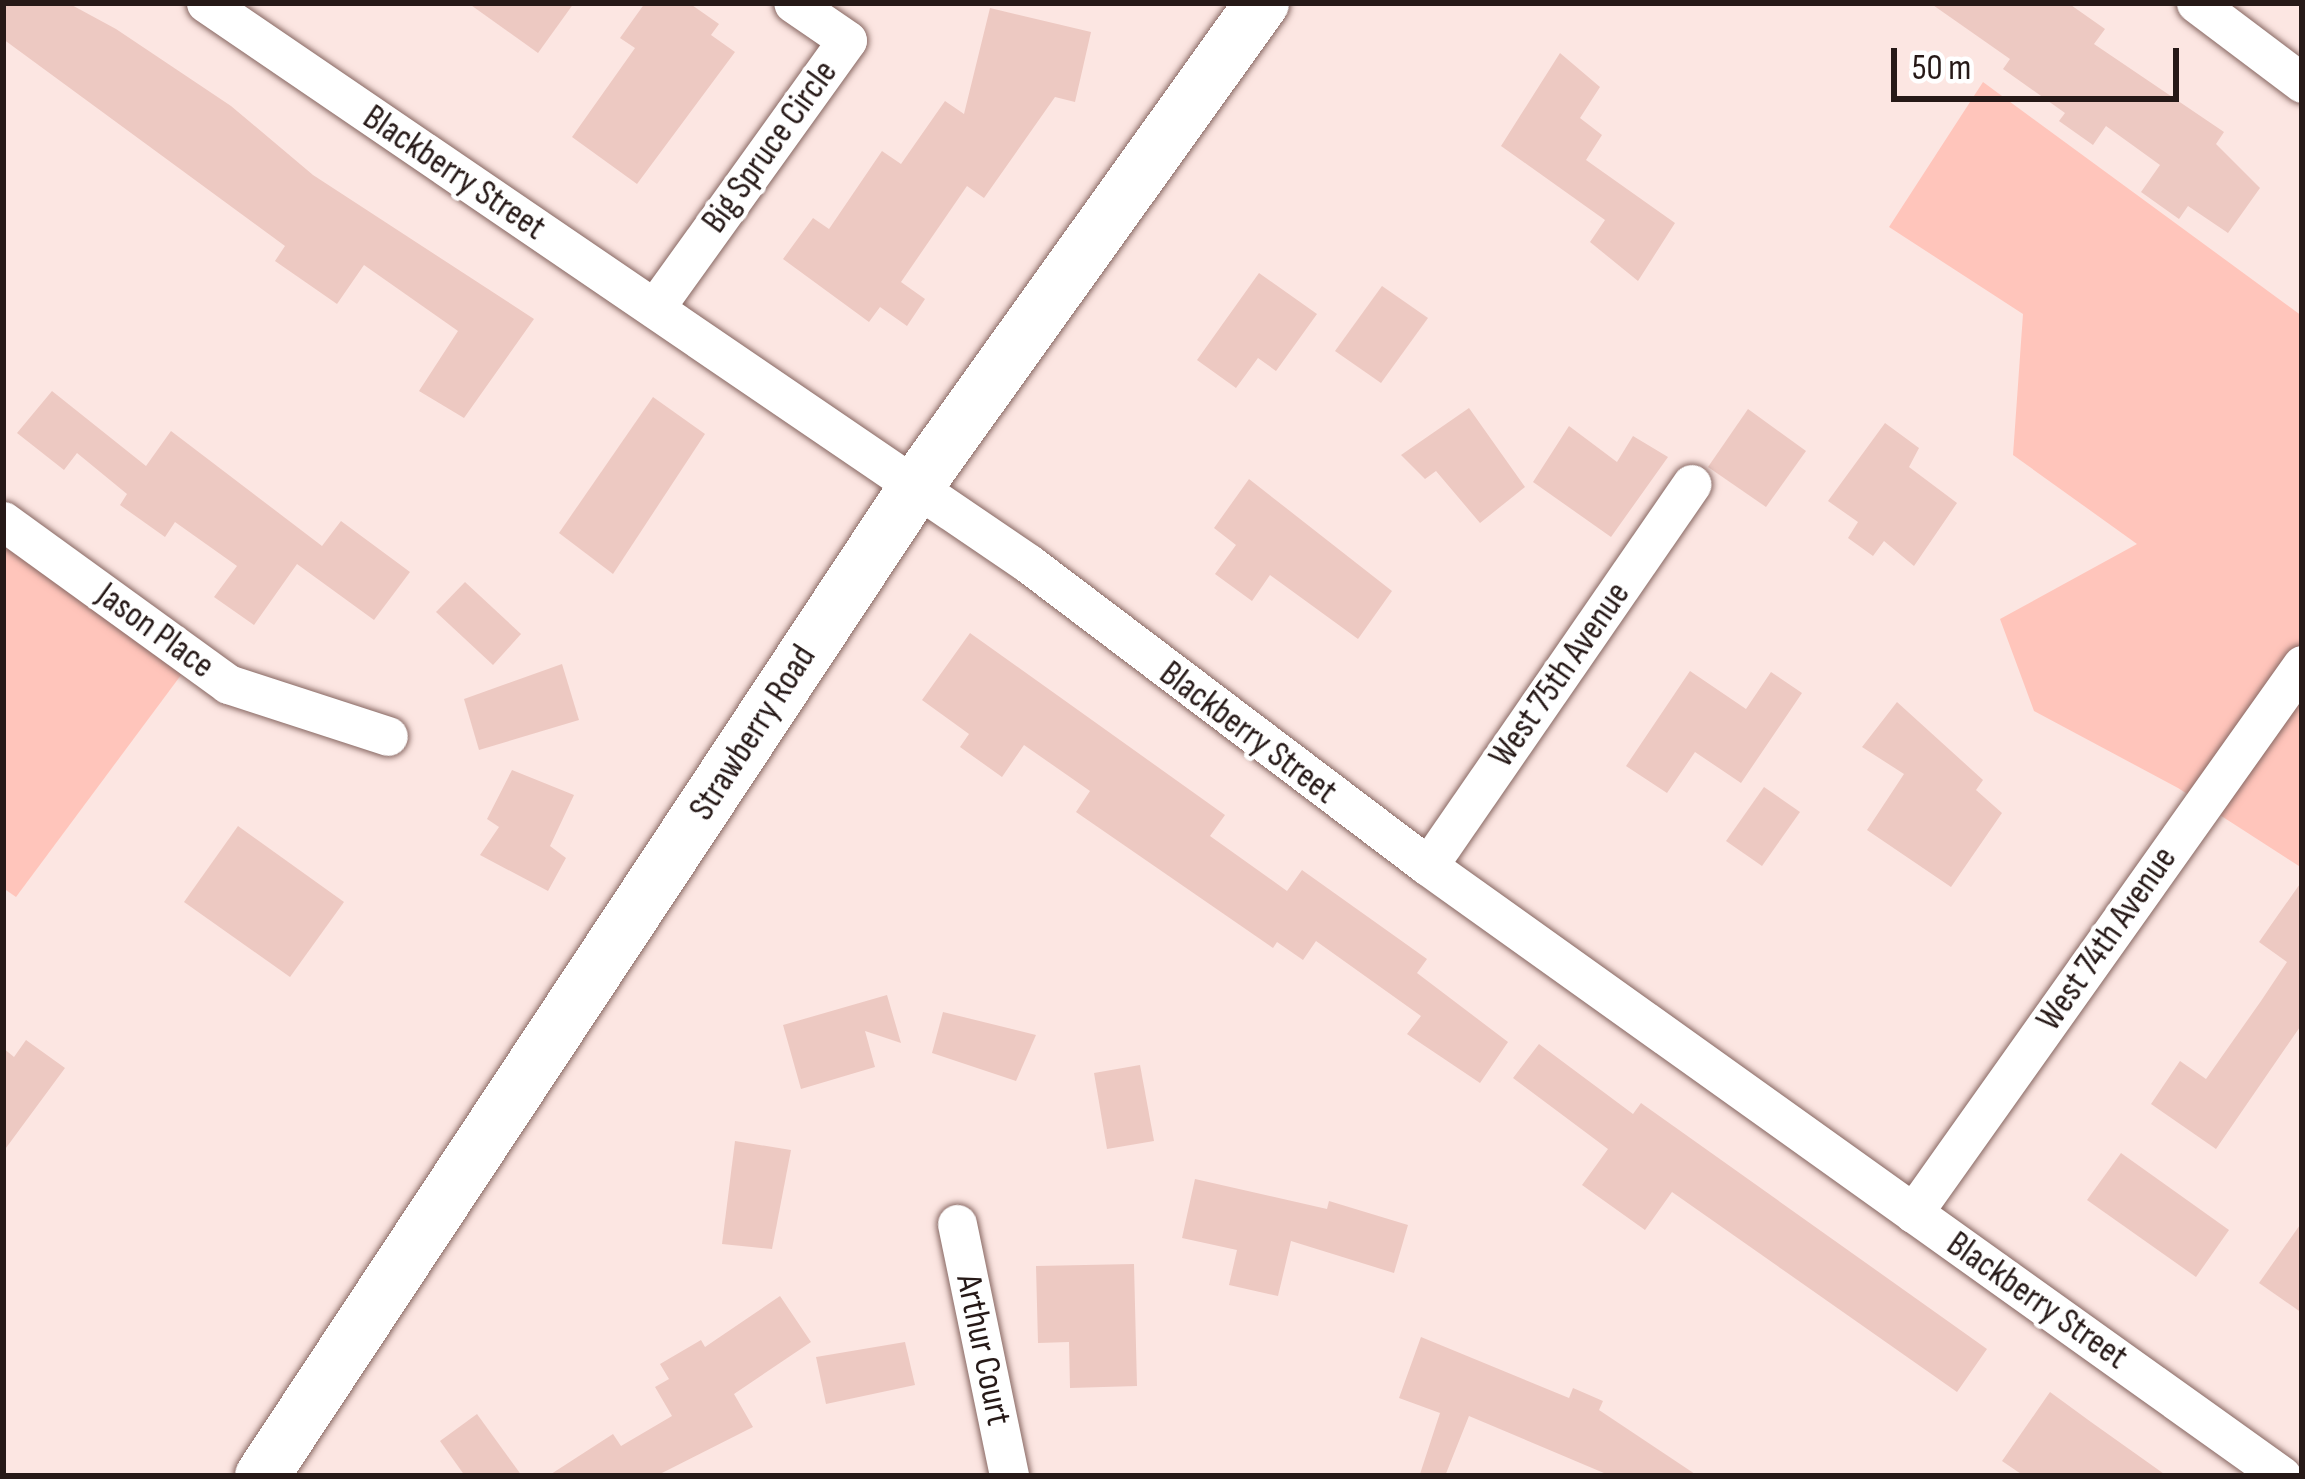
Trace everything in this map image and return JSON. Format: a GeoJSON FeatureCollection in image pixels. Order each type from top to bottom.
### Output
{"type":"FeatureCollection","features":[{"type":"Feature","properties":{"kind":"street","name":"Blackberry Street"},"geometry":{"type":"LineString","coordinates":[[206,3],[917,485],[1428,866],[2282,1476]]}},
{"type":"Feature","properties":{"kind":"street","name":"Big Spruce Circle"},"geometry":{"type":"LineString","coordinates":[[656,306],[847,40],[793,3]]}},
{"type":"Feature","properties":{"kind":"street","name":"Strawberry Road"},"geometry":{"type":"LineString","coordinates":[[262,1476],[917,485],[1262,3]]}},
{"type":"Feature","properties":{"kind":"street"},"geometry":{"type":"LineString","coordinates":[[2196,3],[2302,83]]}},
{"type":"Feature","properties":{"kind":"street","name":"West 75th Avenue"},"geometry":{"type":"LineString","coordinates":[[1428,866],[1692,484]]}},
{"type":"Feature","properties":{"kind":"street","name":"Jason Place"},"geometry":{"type":"LineString","coordinates":[[3,521],[228,684],[388,736]]}},
{"type":"Feature","properties":{"kind":"street","name":"West 74th Avenue"},"geometry":{"type":"LineString","coordinates":[[1913,1213],[2302,664]]}},
{"type":"Feature","properties":{"kind":"street","name":"Arthur Court"},"geometry":{"type":"LineString","coordinates":[[957,1224],[1009,1476]]}},
{"type":"Feature","properties":{"kind":"shaded area"},"geometry":{"type":"Polygon","coordinates":[[[1983,82],[2302,316],[2302,868],[2178,788],[2034,711],[2000,619],[2137,544],[2013,455],[2023,314],[1889,227],[1983,82]]]}},
{"type":"Feature","properties":{"kind":"shaded area"},"geometry":{"type":"Polygon","coordinates":[[[3,535],[187,667],[16,897],[3,888],[3,535]]]}},
{"type":"Feature","properties":{"kind":"building"},"geometry":{"type":"Polygon","coordinates":[[[3,3],[68,3],[116,29],[231,106],[313,175],[534,319],[464,418],[419,391],[458,331],[364,265],[337,304],[275,261],[285,246],[3,39],[3,3]]]}},
{"type":"Feature","properties":{"kind":"building"},"geometry":{"type":"Polygon","coordinates":[[[468,3],[574,3],[538,53],[468,3]]]}},
{"type":"Feature","properties":{"kind":"building"},"geometry":{"type":"Polygon","coordinates":[[[645,3],[689,3],[719,24],[711,35],[735,52],[637,184],[572,137],[635,48],[620,38],[645,3]]]}},
{"type":"Feature","properties":{"kind":"building"},"geometry":{"type":"Polygon","coordinates":[[[1930,3],[2068,3],[2105,29],[2094,44],[2224,132],[2216,144],[2260,188],[2228,233],[2188,206],[2179,219],[2141,192],[2160,165],[2106,126],[2093,145],[2059,121],[2065,113],[2003,69],[2010,59],[1930,3]]]}},
{"type":"Feature","properties":{"kind":"building"},"geometry":{"type":"Polygon","coordinates":[[[990,8],[1091,32],[1075,102],[1055,97],[984,198],[967,186],[901,282],[925,299],[907,326],[880,307],[869,322],[783,259],[813,218],[829,229],[882,151],[901,164],[945,101],[964,114],[990,8]]]}},
{"type":"Feature","properties":{"kind":"building"},"geometry":{"type":"Polygon","coordinates":[[[1560,53],[1600,87],[1580,118],[1602,135],[1586,160],[1675,223],[1638,281],[1590,242],[1605,220],[1501,146],[1560,53]]]}},
{"type":"Feature","properties":{"kind":"building"},"geometry":{"type":"Polygon","coordinates":[[[1259,273],[1317,314],[1276,371],[1258,358],[1236,388],[1197,360],[1259,273]]]}},
{"type":"Feature","properties":{"kind":"building"},"geometry":{"type":"Polygon","coordinates":[[[1382,286],[1428,318],[1381,383],[1335,351],[1382,286]]]}},
{"type":"Feature","properties":{"kind":"building"},"geometry":{"type":"Polygon","coordinates":[[[52,391],[146,466],[171,431],[322,546],[341,521],[410,572],[374,620],[297,564],[254,625],[214,597],[237,566],[175,522],[165,537],[120,505],[127,494],[77,453],[64,470],[17,433],[52,391]]]}},
{"type":"Feature","properties":{"kind":"building"},"geometry":{"type":"Polygon","coordinates":[[[653,397],[705,434],[613,574],[559,533],[653,397]]]}},
{"type":"Feature","properties":{"kind":"building"},"geometry":{"type":"Polygon","coordinates":[[[1469,408],[1525,487],[1480,523],[1436,471],[1425,479],[1401,455],[1469,408]]]}},
{"type":"Feature","properties":{"kind":"building"},"geometry":{"type":"Polygon","coordinates":[[[1748,409],[1806,451],[1766,507],[1708,467],[1748,409]]]}},
{"type":"Feature","properties":{"kind":"building"},"geometry":{"type":"Polygon","coordinates":[[[1885,423],[1919,448],[1909,467],[1957,503],[1914,566],[1884,541],[1873,556],[1848,538],[1858,522],[1828,501],[1885,423]]]}},
{"type":"Feature","properties":{"kind":"building"},"geometry":{"type":"Polygon","coordinates":[[[1569,426],[1617,462],[1633,436],[1668,457],[1611,537],[1533,482],[1569,426]]]}},
{"type":"Feature","properties":{"kind":"building"},"geometry":{"type":"Polygon","coordinates":[[[1249,479],[1392,591],[1358,639],[1270,575],[1252,601],[1215,574],[1236,545],[1214,528],[1249,479]]]}},
{"type":"Feature","properties":{"kind":"building"},"geometry":{"type":"Polygon","coordinates":[[[465,582],[521,634],[493,665],[436,612],[465,582]]]}},
{"type":"Feature","properties":{"kind":"building"},"geometry":{"type":"Polygon","coordinates":[[[970,633],[1225,815],[1210,836],[1287,891],[1302,870],[1427,959],[1417,973],[1508,1042],[1480,1083],[1407,1034],[1421,1016],[1316,941],[1303,960],[1277,942],[1273,948],[1076,812],[1090,791],[1024,745],[1002,777],[960,747],[969,734],[922,700],[970,633]]]}},
{"type":"Feature","properties":{"kind":"building"},"geometry":{"type":"Polygon","coordinates":[[[562,664],[579,720],[479,750],[464,699],[562,664]]]}},
{"type":"Feature","properties":{"kind":"building"},"geometry":{"type":"Polygon","coordinates":[[[1690,671],[1746,709],[1771,672],[1802,693],[1741,783],[1695,752],[1667,793],[1626,766],[1690,671]]]}},
{"type":"Feature","properties":{"kind":"building"},"geometry":{"type":"Polygon","coordinates":[[[1897,702],[1983,780],[1976,790],[2002,813],[1951,887],[1867,830],[1904,774],[1862,747],[1897,702]]]}},
{"type":"Feature","properties":{"kind":"building"},"geometry":{"type":"Polygon","coordinates":[[[512,770],[574,795],[550,846],[566,858],[548,891],[480,855],[499,827],[487,819],[512,770]]]}},
{"type":"Feature","properties":{"kind":"building"},"geometry":{"type":"Polygon","coordinates":[[[1764,787],[1800,812],[1762,866],[1726,841],[1764,787]]]}},
{"type":"Feature","properties":{"kind":"building"},"geometry":{"type":"Polygon","coordinates":[[[238,826],[344,902],[290,977],[184,902],[238,826]]]}},
{"type":"Feature","properties":{"kind":"building"},"geometry":{"type":"Polygon","coordinates":[[[2302,881],[2302,1024],[2216,1149],[2151,1104],[2180,1061],[2206,1079],[2261,1001],[2287,962],[2259,942],[2302,881]]]}},
{"type":"Feature","properties":{"kind":"building"},"geometry":{"type":"Polygon","coordinates":[[[887,995],[901,1043],[865,1031],[875,1067],[801,1089],[783,1025],[887,995]]]}},
{"type":"Feature","properties":{"kind":"building"},"geometry":{"type":"Polygon","coordinates":[[[943,1012],[1036,1035],[1016,1081],[932,1053],[943,1012]]]}},
{"type":"Feature","properties":{"kind":"building"},"geometry":{"type":"Polygon","coordinates":[[[26,1040],[65,1068],[3,1152],[3,1048],[14,1057],[26,1040]]]}},
{"type":"Feature","properties":{"kind":"building"},"geometry":{"type":"Polygon","coordinates":[[[1539,1044],[1633,1114],[1641,1103],[1987,1349],[1957,1392],[1672,1192],[1645,1230],[1582,1185],[1608,1149],[1513,1078],[1539,1044]]]}},
{"type":"Feature","properties":{"kind":"building"},"geometry":{"type":"Polygon","coordinates":[[[1140,1065],[1154,1141],[1107,1149],[1094,1073],[1140,1065]]]}},
{"type":"Feature","properties":{"kind":"building"},"geometry":{"type":"Polygon","coordinates":[[[735,1141],[791,1150],[772,1249],[722,1244],[735,1141]]]}},
{"type":"Feature","properties":{"kind":"building"},"geometry":{"type":"Polygon","coordinates":[[[2121,1153],[2229,1230],[2196,1277],[2087,1200],[2121,1153]]]}},
{"type":"Feature","properties":{"kind":"building"},"geometry":{"type":"Polygon","coordinates":[[[1195,1179],[1327,1209],[1329,1201],[1408,1225],[1394,1273],[1291,1241],[1278,1296],[1229,1285],[1237,1250],[1182,1238],[1195,1179]]]}},
{"type":"Feature","properties":{"kind":"building"},"geometry":{"type":"Polygon","coordinates":[[[2302,1222],[2302,1313],[2259,1283],[2302,1222]]]}},
{"type":"Feature","properties":{"kind":"building"},"geometry":{"type":"Polygon","coordinates":[[[1134,1264],[1137,1386],[1070,1388],[1069,1342],[1038,1343],[1036,1266],[1134,1264]]]}},
{"type":"Feature","properties":{"kind":"building"},"geometry":{"type":"Polygon","coordinates":[[[780,1296],[811,1342],[734,1394],[753,1427],[656,1476],[548,1476],[613,1434],[621,1446],[672,1416],[655,1387],[669,1379],[660,1364],[701,1340],[705,1347],[780,1296]]]}},
{"type":"Feature","properties":{"kind":"building"},"geometry":{"type":"Polygon","coordinates":[[[1421,1337],[1569,1398],[1573,1388],[1603,1401],[1599,1410],[1698,1476],[1611,1476],[1469,1416],[1445,1476],[1420,1474],[1440,1413],[1399,1398],[1421,1337]]]}},
{"type":"Feature","properties":{"kind":"building"},"geometry":{"type":"Polygon","coordinates":[[[905,1342],[915,1385],[826,1404],[816,1357],[905,1342]]]}},
{"type":"Feature","properties":{"kind":"building"},"geometry":{"type":"Polygon","coordinates":[[[2050,1392],[2167,1476],[2024,1476],[2002,1461],[2050,1392]]]}},
{"type":"Feature","properties":{"kind":"building"},"geometry":{"type":"Polygon","coordinates":[[[477,1414],[522,1476],[465,1476],[440,1441],[477,1414]]]}}]}
